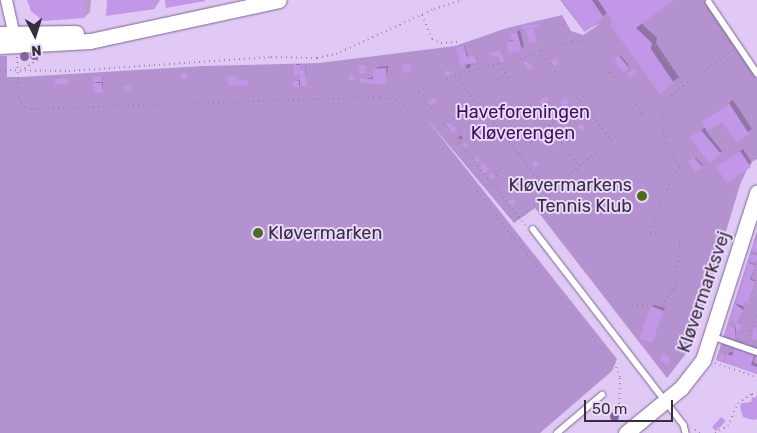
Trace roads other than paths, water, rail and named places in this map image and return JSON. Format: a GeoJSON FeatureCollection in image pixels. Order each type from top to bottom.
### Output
{"type":"FeatureCollection","features":[{"type":"Feature","properties":{"kind":"street"},"geometry":{"type":"LineString","coordinates":[[6,0],[10,38]]}},
{"type":"Feature","properties":{"kind":"street"},"geometry":{"type":"LineString","coordinates":[[0,46],[10,38],[142,30],[249,4],[279,0]]}},
{"type":"Feature","properties":{"kind":"street","name":"Kløvermarksvej"},"geometry":{"type":"LineString","coordinates":[[630,430],[666,401],[692,376],[703,360],[757,193]]}},
{"type":"Feature","properties":{"kind":"lane"},"geometry":{"type":"LineString","coordinates":[[710,2],[757,72]]}},
{"type":"Feature","properties":{"kind":"lane"},"geometry":{"type":"LineString","coordinates":[[533,229],[666,401],[684,425],[686,433]]}},
{"type":"Feature","properties":{"kind":"lane"},"geometry":{"type":"LineString","coordinates":[[711,336],[757,352]]}},
{"type":"Feature","properties":{"kind":"lane"},"geometry":{"type":"LineString","coordinates":[[556,433],[602,395]]}},
{"type":"Feature","properties":{"kind":"place","name":"Kløvermarkens Tennis Klub"},"geometry":{"type":"Point","coordinates":[642,196]}},
{"type":"Feature","properties":{"kind":"place","name":"Kløvermarken"},"geometry":{"type":"Point","coordinates":[258,233]}},
{"type":"Feature","properties":{"kind":"park label","name":"Haveforeningen Kløverengen"},"geometry":{"type":"Point","coordinates":[523,123]}}]}
